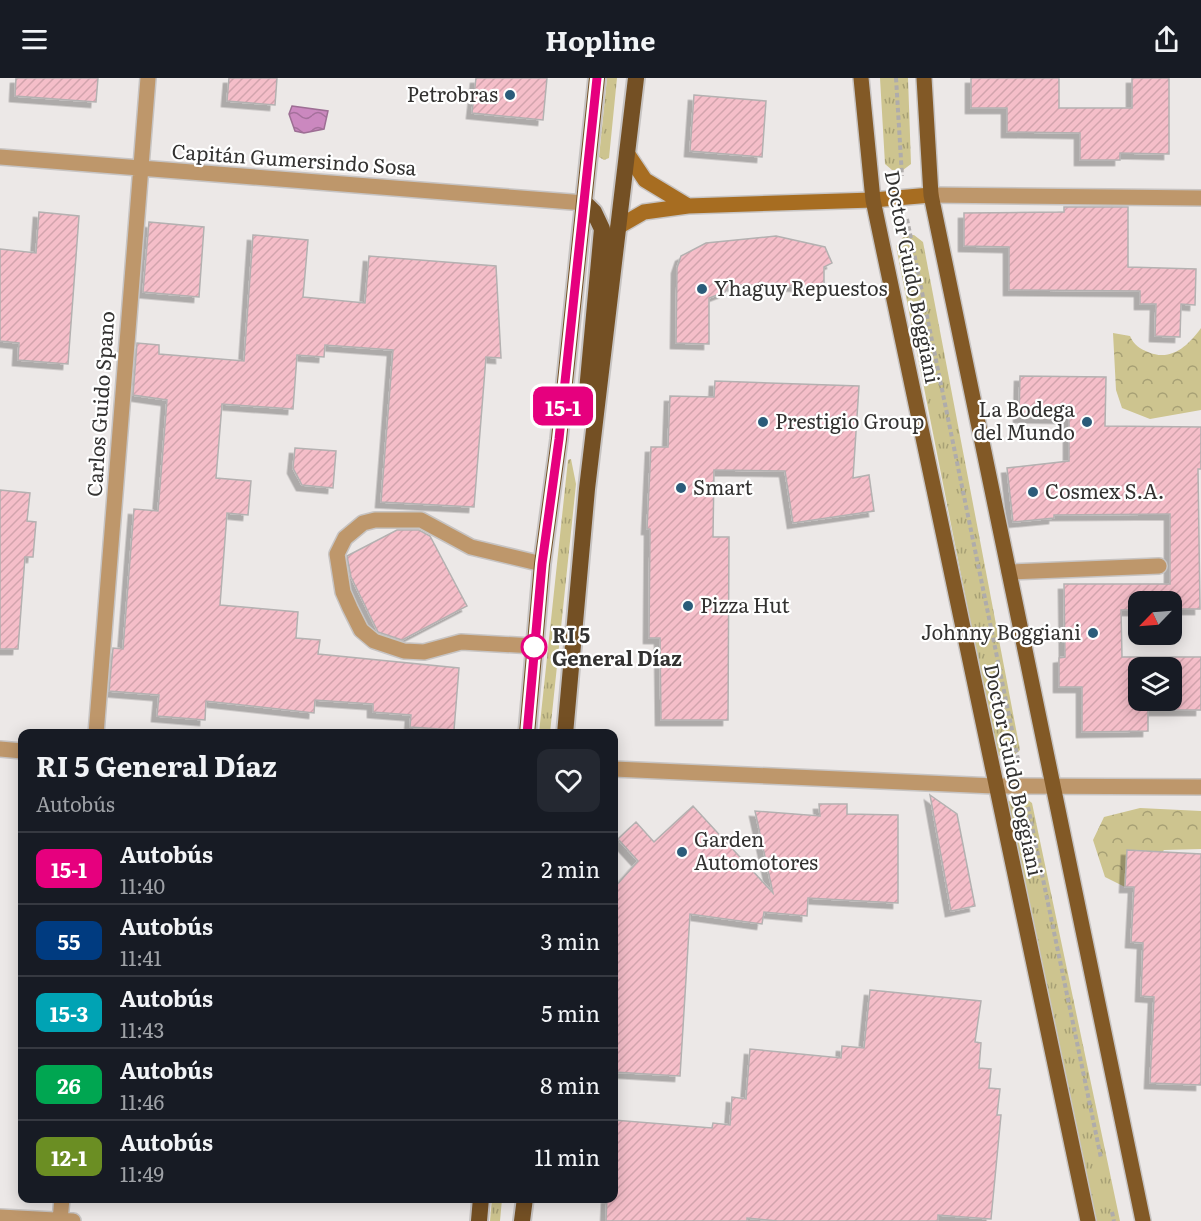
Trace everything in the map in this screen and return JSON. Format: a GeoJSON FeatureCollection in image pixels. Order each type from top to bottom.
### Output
{"type":"FeatureCollection","features":[{"type":"Feature","properties":{"kind":"highway"},"geometry":{"type":"LineString","coordinates":[[527,729],[542,564],[559,439],[597,78]]}},
{"type":"Feature","properties":{"kind":"highway"},"geometry":{"type":"LineString","coordinates":[[565,729],[587,489],[636,78]]}},
{"type":"Feature","properties":{"kind":"highway"},"geometry":{"type":"LineString","coordinates":[[585,203],[594,212],[602,229],[582,450],[587,489]]}},
{"type":"Feature","properties":{"kind":"highway"},"geometry":{"type":"LineString","coordinates":[[479,1221],[481,1203]]}},
{"type":"Feature","properties":{"kind":"highway"},"geometry":{"type":"LineString","coordinates":[[522,1221],[524,1203]]}},
{"type":"Feature","properties":{"kind":"main road","name":"Doctor Guido Boggiani"},"geometry":{"type":"LineString","coordinates":[[861,78],[873,200],[994,786],[1088,1221]]}},
{"type":"Feature","properties":{"kind":"main road","name":"Doctor Guido Boggiani"},"geometry":{"type":"LineString","coordinates":[[924,78],[931,195],[1143,1221]]}},
{"type":"Feature","properties":{"kind":"main road"},"geometry":{"type":"LineString","coordinates":[[627,153],[645,180],[670,198],[688,206]]}},
{"type":"Feature","properties":{"kind":"main road"},"geometry":{"type":"LineString","coordinates":[[618,227],[644,212],[688,206],[873,200],[931,195]]}},
{"type":"Feature","properties":{"kind":"street","name":"Carlos Guido Spano"},"geometry":{"type":"LineString","coordinates":[[96,729],[148,78]]}},
{"type":"Feature","properties":{"kind":"street","name":"Capitán Gumersindo Sosa"},"geometry":{"type":"LineString","coordinates":[[0,157],[140,170],[585,203]]}},
{"type":"Feature","properties":{"kind":"street"},"geometry":{"type":"LineString","coordinates":[[931,195],[1201,198]]}},
{"type":"Feature","properties":{"kind":"street"},"geometry":{"type":"LineString","coordinates":[[534,646],[461,642],[424,652],[404,651],[374,641],[361,630],[343,592],[337,554],[345,538],[363,523],[375,520],[421,520],[471,547],[542,564]]}},
{"type":"Feature","properties":{"kind":"street"},"geometry":{"type":"LineString","coordinates":[[1009,572],[1159,566]]}},
{"type":"Feature","properties":{"kind":"street"},"geometry":{"type":"LineString","coordinates":[[0,749],[18,751]]}},
{"type":"Feature","properties":{"kind":"street"},"geometry":{"type":"LineString","coordinates":[[618,769],[994,786],[1201,787]]}},
{"type":"Feature","properties":{"kind":"street"},"geometry":{"type":"LineString","coordinates":[[0,1217],[64,1221],[62,1203]]}},
{"type":"Feature","properties":{"kind":"path"},"geometry":{"type":"LineString","coordinates":[[897,78],[903,197],[1102,1164]]}},
{"type":"Feature","properties":{"kind":"path"},"geometry":{"type":"LineString","coordinates":[[1111,1210],[1114,1221]]}},
{"type":"Feature","properties":{"kind":"green space"},"geometry":{"type":"Polygon","coordinates":[[[607,78],[617,78],[609,158],[604,160],[599,157],[607,78]]]}},
{"type":"Feature","properties":{"kind":"green space"},"geometry":{"type":"Polygon","coordinates":[[[880,78],[908,78],[911,164],[903,170],[892,170],[885,164],[880,78]]]}},
{"type":"Feature","properties":{"kind":"green space"},"geometry":{"type":"Polygon","coordinates":[[[914,235],[923,242],[1020,750],[1012,757],[1003,759],[996,752],[896,246],[904,236],[914,235]]]}},
{"type":"Feature","properties":{"kind":"green space"},"geometry":{"type":"Polygon","coordinates":[[[1201,328],[1201,410],[1150,419],[1122,408],[1116,390],[1113,333],[1130,336],[1142,350],[1164,355],[1171,354],[1185,346],[1201,328]]]}},
{"type":"Feature","properties":{"kind":"green space"},"geometry":{"type":"Polygon","coordinates":[[[571,459],[576,484],[550,729],[539,729],[568,460],[571,459]]]}},
{"type":"Feature","properties":{"kind":"green space"},"geometry":{"type":"Polygon","coordinates":[[[1024,797],[1032,803],[1120,1221],[1093,1221],[1007,802],[1024,797]]]}},
{"type":"Feature","properties":{"kind":"green space"},"geometry":{"type":"Polygon","coordinates":[[[1140,808],[1201,811],[1201,849],[1164,850],[1134,887],[1125,887],[1105,877],[1093,840],[1104,817],[1140,808]]]}},
{"type":"Feature","properties":{"kind":"green space"},"geometry":{"type":"Polygon","coordinates":[[[492,1203],[502,1203],[500,1221],[490,1221],[492,1203]]]}},
{"type":"Feature","properties":{"kind":"water"},"geometry":{"type":"Polygon","coordinates":[[[292,106],[328,111],[324,129],[304,133],[295,131],[289,114],[292,106]]]}},
{"type":"Feature","properties":{"kind":"building"},"geometry":{"type":"Polygon","coordinates":[[[16,78],[98,78],[96,102],[15,96],[16,78]]]}},
{"type":"Feature","properties":{"kind":"building"},"geometry":{"type":"Polygon","coordinates":[[[229,78],[277,78],[275,105],[227,101],[229,78]]]}},
{"type":"Feature","properties":{"kind":"building","name":"Petrobras"},"geometry":{"type":"Polygon","coordinates":[[[476,78],[547,78],[543,120],[472,113],[476,78]]]}},
{"type":"Feature","properties":{"kind":"building"},"geometry":{"type":"Polygon","coordinates":[[[971,78],[1059,78],[1059,108],[1132,108],[1132,78],[1169,78],[1169,154],[1120,153],[1120,160],[1080,160],[1080,133],[1007,132],[1007,108],[971,108],[971,78]]]}},
{"type":"Feature","properties":{"kind":"building"},"geometry":{"type":"Polygon","coordinates":[[[694,95],[766,101],[762,157],[690,151],[694,95]]]}},
{"type":"Feature","properties":{"kind":"building"},"geometry":{"type":"Polygon","coordinates":[[[1064,207],[1128,207],[1128,267],[1196,269],[1195,305],[1181,304],[1180,337],[1155,336],[1156,304],[1140,304],[1140,291],[1009,290],[1009,247],[964,246],[964,213],[1064,212],[1064,207]]]}},
{"type":"Feature","properties":{"kind":"building"},"geometry":{"type":"Polygon","coordinates":[[[39,212],[79,216],[68,364],[18,360],[19,343],[0,341],[0,249],[36,253],[39,212]]]}},
{"type":"Feature","properties":{"kind":"building"},"geometry":{"type":"Polygon","coordinates":[[[149,222],[204,227],[199,297],[143,292],[149,222]]]}},
{"type":"Feature","properties":{"kind":"building"},"geometry":{"type":"Polygon","coordinates":[[[253,235],[308,240],[303,297],[365,303],[369,256],[496,266],[501,358],[486,357],[474,507],[381,502],[393,350],[325,345],[324,357],[297,355],[293,409],[222,404],[216,478],[251,481],[248,515],[227,513],[220,605],[298,612],[296,638],[320,640],[318,654],[459,668],[454,729],[410,727],[411,715],[373,712],[373,704],[315,700],[314,713],[206,701],[205,720],[157,716],[159,695],[109,691],[113,648],[123,649],[134,509],[158,511],[167,400],[133,395],[137,343],[159,345],[159,354],[244,361],[253,235]]]}},
{"type":"Feature","properties":{"kind":"building","name":"Yhaguy Repuestos"},"geometry":{"type":"Polygon","coordinates":[[[776,236],[825,247],[832,263],[824,267],[824,286],[730,285],[725,292],[709,298],[709,344],[676,343],[677,268],[681,256],[706,243],[776,236]]]}},
{"type":"Feature","properties":{"kind":"building"},"geometry":{"type":"Polygon","coordinates":[[[1020,376],[1106,377],[1105,426],[1201,427],[1201,469],[1198,469],[1200,609],[1182,609],[1182,591],[1128,591],[1128,610],[1121,610],[1122,657],[1128,657],[1128,711],[1148,711],[1148,731],[1082,732],[1082,687],[1059,687],[1059,658],[1065,657],[1064,584],[1170,584],[1170,514],[1054,515],[1054,518],[1013,522],[1007,468],[1069,461],[1069,418],[1019,417],[1020,376]]]}},
{"type":"Feature","properties":{"kind":"building"},"geometry":{"type":"Polygon","coordinates":[[[715,381],[859,386],[853,478],[869,475],[874,511],[793,523],[785,471],[714,470],[713,537],[729,537],[728,720],[661,720],[660,638],[649,638],[650,529],[647,529],[651,447],[668,447],[670,396],[714,397],[715,381]]]}},
{"type":"Feature","properties":{"kind":"building"},"geometry":{"type":"Polygon","coordinates":[[[295,448],[336,451],[333,488],[302,485],[293,468],[295,448]]]}},
{"type":"Feature","properties":{"kind":"building"},"geometry":{"type":"Polygon","coordinates":[[[0,490],[30,493],[27,521],[36,522],[33,557],[25,557],[18,649],[0,649],[0,490]]]}},
{"type":"Feature","properties":{"kind":"building"},"geometry":{"type":"Polygon","coordinates":[[[397,530],[419,530],[430,536],[467,606],[402,640],[378,632],[351,577],[347,556],[397,530]]]}},
{"type":"Feature","properties":{"kind":"building"},"geometry":{"type":"Polygon","coordinates":[[[1182,657],[1201,657],[1201,710],[1182,710],[1182,657]]]}},
{"type":"Feature","properties":{"kind":"building"},"geometry":{"type":"Polygon","coordinates":[[[930,795],[957,814],[975,906],[951,911],[930,795]]]}},
{"type":"Feature","properties":{"kind":"building"},"geometry":{"type":"Polygon","coordinates":[[[819,804],[847,804],[847,814],[898,815],[898,903],[808,898],[807,916],[764,912],[762,924],[690,914],[680,1076],[618,1072],[618,884],[638,861],[618,839],[636,822],[654,842],[693,806],[773,893],[755,811],[820,816],[819,804]]]}},
{"type":"Feature","properties":{"kind":"building"},"geometry":{"type":"Polygon","coordinates":[[[1127,850],[1201,854],[1201,1085],[1150,1083],[1154,997],[1141,996],[1143,943],[1131,942],[1134,887],[1125,887],[1127,850]]]}},
{"type":"Feature","properties":{"kind":"building"},"geometry":{"type":"Polygon","coordinates":[[[870,990],[981,1001],[975,1042],[981,1043],[979,1068],[991,1069],[989,1088],[1000,1089],[997,1115],[1001,1115],[991,1219],[938,1215],[938,1221],[778,1221],[747,1218],[747,1221],[606,1221],[607,1203],[618,1203],[618,1120],[712,1128],[713,1123],[730,1125],[732,1097],[746,1099],[750,1049],[841,1058],[842,1046],[864,1048],[870,990]]]}},
{"type":"Feature","properties":{"kind":"bus line","name":"15-1"},"geometry":{"type":"LineString","coordinates":[[527,729],[542,564],[559,439],[597,78]]}},
{"type":"Feature","properties":{"kind":"place","name":"Petrobras"},"geometry":{"type":"Point","coordinates":[510,95]}},
{"type":"Feature","properties":{"kind":"place","name":"Yhaguy Repuestos"},"geometry":{"type":"Point","coordinates":[702,289]}},
{"type":"Feature","properties":{"kind":"place","name":"Prestigio Group"},"geometry":{"type":"Point","coordinates":[763,422]}},
{"type":"Feature","properties":{"kind":"place","name":"La Bodega del Mundo"},"geometry":{"type":"Point","coordinates":[1087,422]}},
{"type":"Feature","properties":{"kind":"place","name":"Smart"},"geometry":{"type":"Point","coordinates":[681,488]}},
{"type":"Feature","properties":{"kind":"place","name":"Cosmex S.A."},"geometry":{"type":"Point","coordinates":[1033,492]}},
{"type":"Feature","properties":{"kind":"place","name":"Pizza Hut"},"geometry":{"type":"Point","coordinates":[688,606]}},
{"type":"Feature","properties":{"kind":"place","name":"Johnny Boggiani"},"geometry":{"type":"Point","coordinates":[1093,633]}},
{"type":"Feature","properties":{"kind":"place","name":"RI 5 General Díaz"},"geometry":{"type":"Point","coordinates":[534,647]}},
{"type":"Feature","properties":{"kind":"place","name":"Garden Automotores"},"geometry":{"type":"Point","coordinates":[682,852]}}]}
